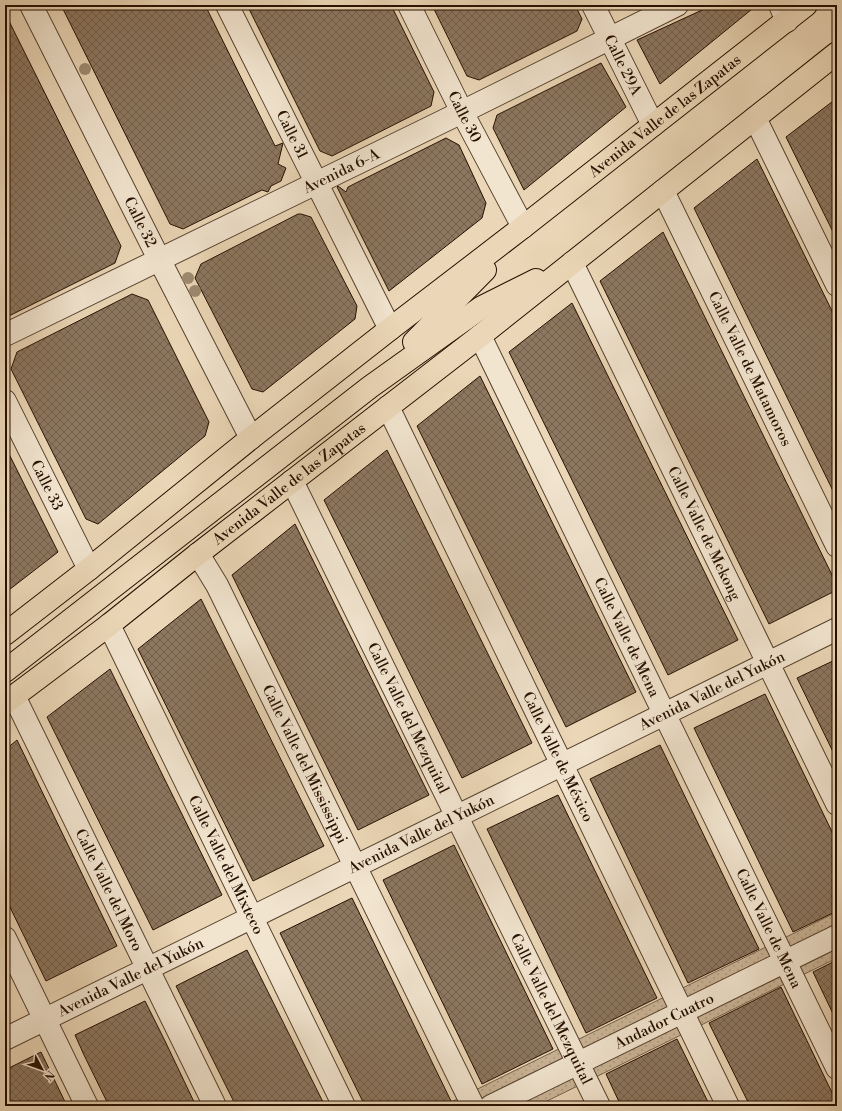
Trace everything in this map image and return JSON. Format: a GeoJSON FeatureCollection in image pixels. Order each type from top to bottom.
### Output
{"type":"FeatureCollection","features":[{"type":"Feature","properties":{"kind":"main road","name":"Avenida Valle de las Zapatas"},"geometry":{"type":"LineString","coordinates":[[5,634],[89,569],[251,438],[653,125],[783,13],[806,5]]}},
{"type":"Feature","properties":{"kind":"main road","name":"Avenida Valle de las Zapatas"},"geometry":{"type":"LineString","coordinates":[[9,699],[109,625],[198,554],[480,336],[837,53]]}},
{"type":"Feature","properties":{"kind":"main road","name":"Avenida Valle de las Zapatas"},"geometry":{"type":"LineString","coordinates":[[370,387],[486,269],[523,227]]}},
{"type":"Feature","properties":{"kind":"main road","name":"Avenida Valle de las Zapatas"},"geometry":{"type":"LineString","coordinates":[[5,671],[370,387],[482,307],[572,263]]}},
{"type":"Feature","properties":{"kind":"street","name":"Calle 32"},"geometry":{"type":"LineString","coordinates":[[30,5],[251,438]]}},
{"type":"Feature","properties":{"kind":"street","name":"Calle 31"},"geometry":{"type":"LineString","coordinates":[[227,5],[390,329]]}},
{"type":"Feature","properties":{"kind":"street","name":"Calle 30"},"geometry":{"type":"LineString","coordinates":[[409,5],[462,112],[523,227]]}},
{"type":"Feature","properties":{"kind":"street","name":"Calle 29A"},"geometry":{"type":"LineString","coordinates":[[593,5],[653,125]]}},
{"type":"Feature","properties":{"kind":"street","name":"Avenida 6-A"},"geometry":{"type":"LineString","coordinates":[[5,335],[462,112],[677,5]]}},
{"type":"Feature","properties":{"kind":"street"},"geometry":{"type":"LineString","coordinates":[[755,118],[837,285]]}},
{"type":"Feature","properties":{"kind":"street","name":"Calle Valle de Matamoros"},"geometry":{"type":"LineString","coordinates":[[663,191],[837,546]]}},
{"type":"Feature","properties":{"kind":"street","name":"Calle Valle de Mekong"},"geometry":{"type":"LineString","coordinates":[[572,263],[837,804]]}},
{"type":"Feature","properties":{"kind":"street","name":"Calle Valle de Mena"},"geometry":{"type":"LineString","coordinates":[[480,336],[837,1068]]}},
{"type":"Feature","properties":{"kind":"street","name":"Calle 33"},"geometry":{"type":"LineString","coordinates":[[5,401],[89,569]]}},
{"type":"Feature","properties":{"kind":"street","name":"Calle Valle de México"},"geometry":{"type":"LineString","coordinates":[[388,407],[728,1106]]}},
{"type":"Feature","properties":{"kind":"street","name":"Calle Valle del Mezquital"},"geometry":{"type":"LineString","coordinates":[[292,481],[599,1106]]}},
{"type":"Feature","properties":{"kind":"street","name":"Calle Valle del Mississippi"},"geometry":{"type":"LineString","coordinates":[[198,554],[217,585],[473,1106]]}},
{"type":"Feature","properties":{"kind":"street","name":"Calle Valle del Mixteco"},"geometry":{"type":"LineString","coordinates":[[109,625],[344,1106]]}},
{"type":"Feature","properties":{"kind":"street","name":"Avenida Valle del Yukón"},"geometry":{"type":"LineString","coordinates":[[5,1040],[837,629]]}},
{"type":"Feature","properties":{"kind":"street","name":"Calle Valle del Moro"},"geometry":{"type":"LineString","coordinates":[[9,699],[148,969],[215,1106]]}},
{"type":"Feature","properties":{"kind":"street","name":"Andador Cuatro"},"geometry":{"type":"LineString","coordinates":[[491,1106],[837,936]]}},
{"type":"Feature","properties":{"kind":"street"},"geometry":{"type":"LineString","coordinates":[[5,938],[88,1106]]}},
{"type":"Feature","properties":{"kind":"shaded area"},"geometry":{"type":"Polygon","coordinates":[[[837,912],[837,958],[537,1106],[443,1106],[837,912]]]}},
{"type":"Feature","properties":{"kind":"building"},"geometry":{"type":"Polygon","coordinates":[[[61,5],[205,5],[275,146],[283,143],[278,164],[286,168],[281,181],[271,186],[268,192],[262,190],[183,229],[170,224],[61,5]]]}},
{"type":"Feature","properties":{"kind":"building"},"geometry":{"type":"Polygon","coordinates":[[[247,5],[391,5],[434,92],[431,106],[332,156],[320,151],[247,5]]]}},
{"type":"Feature","properties":{"kind":"building"},"geometry":{"type":"Polygon","coordinates":[[[432,5],[575,5],[582,19],[577,31],[479,80],[467,76],[432,5]]]}},
{"type":"Feature","properties":{"kind":"building"},"geometry":{"type":"Polygon","coordinates":[[[713,5],[757,5],[660,84],[637,40],[713,5]]]}},
{"type":"Feature","properties":{"kind":"building"},"geometry":{"type":"Polygon","coordinates":[[[5,13],[121,246],[115,263],[5,318],[5,13]]]}},
{"type":"Feature","properties":{"kind":"building"},"geometry":{"type":"Polygon","coordinates":[[[601,63],[626,107],[524,190],[493,128],[497,115],[601,63]]]}},
{"type":"Feature","properties":{"kind":"building"},"geometry":{"type":"Polygon","coordinates":[[[837,98],[837,240],[786,137],[837,98]]]}},
{"type":"Feature","properties":{"kind":"building"},"geometry":{"type":"Polygon","coordinates":[[[446,138],[459,145],[486,203],[482,218],[389,291],[337,187],[338,186],[346,192],[348,187],[446,138]]]}},
{"type":"Feature","properties":{"kind":"building"},"geometry":{"type":"Polygon","coordinates":[[[757,159],[837,321],[837,499],[694,208],[757,159]]]}},
{"type":"Feature","properties":{"kind":"building"},"geometry":{"type":"Polygon","coordinates":[[[298,214],[311,217],[357,306],[355,319],[263,392],[252,389],[195,278],[201,264],[298,214]]]}},
{"type":"Feature","properties":{"kind":"building"},"geometry":{"type":"Polygon","coordinates":[[[663,232],[837,585],[837,590],[769,624],[600,281],[663,232]]]}},
{"type":"Feature","properties":{"kind":"building"},"geometry":{"type":"Polygon","coordinates":[[[132,294],[148,300],[209,422],[205,436],[98,524],[86,519],[11,369],[17,352],[132,294]]]}},
{"type":"Feature","properties":{"kind":"building"},"geometry":{"type":"Polygon","coordinates":[[[572,303],[738,640],[668,675],[509,352],[572,303]]]}},
{"type":"Feature","properties":{"kind":"building"},"geometry":{"type":"Polygon","coordinates":[[[480,376],[636,692],[566,727],[417,426],[480,376]]]}},
{"type":"Feature","properties":{"kind":"building"},"geometry":{"type":"Polygon","coordinates":[[[5,446],[58,552],[5,593],[5,446]]]}},
{"type":"Feature","properties":{"kind":"building"},"geometry":{"type":"Polygon","coordinates":[[[387,450],[532,743],[462,778],[324,500],[387,450]]]}},
{"type":"Feature","properties":{"kind":"building"},"geometry":{"type":"Polygon","coordinates":[[[295,524],[429,795],[358,830],[232,575],[295,524]]]}},
{"type":"Feature","properties":{"kind":"building"},"geometry":{"type":"Polygon","coordinates":[[[201,599],[324,846],[253,881],[138,649],[201,599]]]}},
{"type":"Feature","properties":{"kind":"building"},"geometry":{"type":"Polygon","coordinates":[[[837,659],[837,760],[797,678],[837,659]]]}},
{"type":"Feature","properties":{"kind":"building"},"geometry":{"type":"Polygon","coordinates":[[[110,669],[222,895],[153,930],[47,717],[110,669]]]}},
{"type":"Feature","properties":{"kind":"building"},"geometry":{"type":"Polygon","coordinates":[[[765,694],[837,842],[837,911],[793,932],[694,728],[765,694]]]}},
{"type":"Feature","properties":{"kind":"building"},"geometry":{"type":"Polygon","coordinates":[[[17,740],[117,946],[46,981],[5,897],[5,750],[17,740]]]}},
{"type":"Feature","properties":{"kind":"building"},"geometry":{"type":"Polygon","coordinates":[[[660,745],[759,949],[688,983],[590,779],[660,745]]]}},
{"type":"Feature","properties":{"kind":"building"},"geometry":{"type":"Polygon","coordinates":[[[558,795],[657,998],[586,1033],[487,829],[558,795]]]}},
{"type":"Feature","properties":{"kind":"building"},"geometry":{"type":"Polygon","coordinates":[[[454,845],[553,1049],[482,1084],[383,880],[454,845]]]}},
{"type":"Feature","properties":{"kind":"building"},"geometry":{"type":"Polygon","coordinates":[[[352,898],[451,1101],[441,1106],[365,1106],[280,933],[352,898]]]}},
{"type":"Feature","properties":{"kind":"building"},"geometry":{"type":"Polygon","coordinates":[[[247,950],[325,1106],[236,1106],[176,986],[247,950]]]}},
{"type":"Feature","properties":{"kind":"building"},"geometry":{"type":"Polygon","coordinates":[[[837,960],[837,1022],[813,972],[837,960]]]}},
{"type":"Feature","properties":{"kind":"building"},"geometry":{"type":"Polygon","coordinates":[[[781,987],[837,1103],[837,1106],[750,1106],[709,1023],[781,987]]]}},
{"type":"Feature","properties":{"kind":"building"},"geometry":{"type":"Polygon","coordinates":[[[145,1001],[196,1106],[109,1106],[84,1055],[75,1035],[145,1001]]]}},
{"type":"Feature","properties":{"kind":"building"},"geometry":{"type":"Polygon","coordinates":[[[677,1039],[710,1106],[621,1106],[606,1074],[677,1039]]]}},
{"type":"Feature","properties":{"kind":"building"},"geometry":{"type":"Polygon","coordinates":[[[41,1052],[67,1106],[5,1106],[5,1070],[41,1052]]]}}]}
